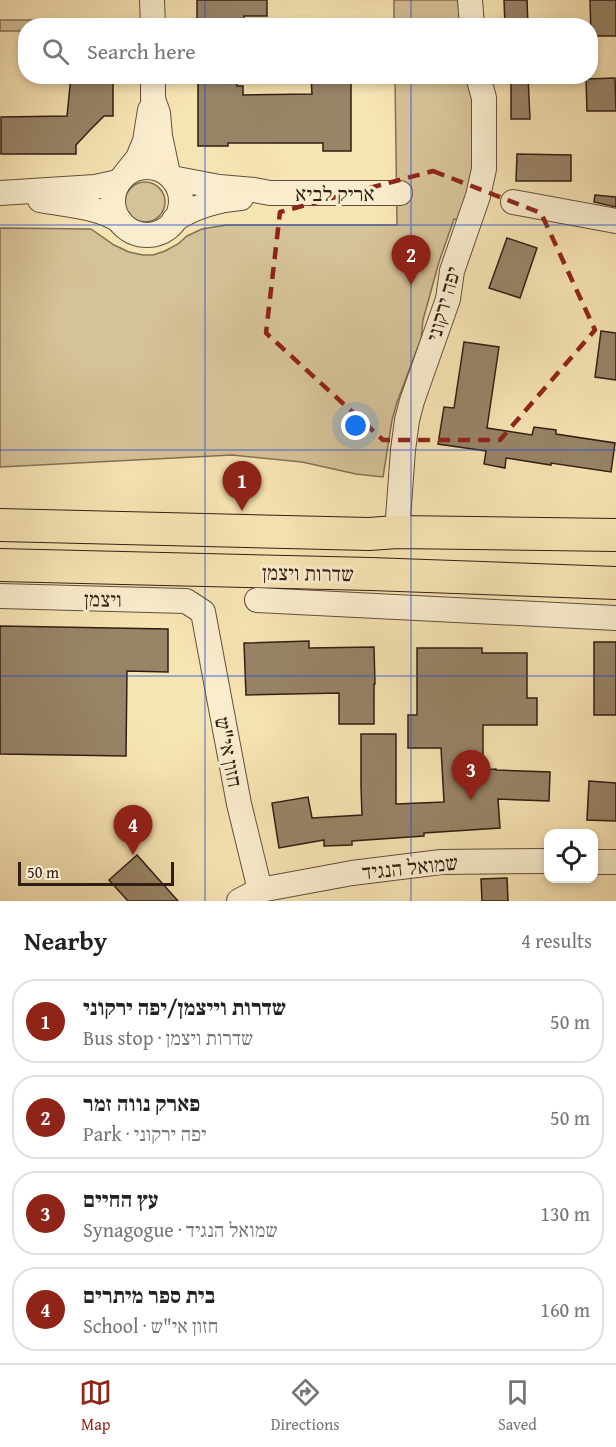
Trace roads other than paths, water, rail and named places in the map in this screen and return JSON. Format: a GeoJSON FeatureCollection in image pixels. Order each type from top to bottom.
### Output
{"type":"FeatureCollection","features":[{"type":"Feature","properties":{"kind":"main road","name":"שדרות ויצמן"},"geometry":{"type":"LineString","coordinates":[[0,525],[357,533],[616,535]]}},
{"type":"Feature","properties":{"kind":"main road","name":"שדרות ויצמן"},"geometry":{"type":"LineString","coordinates":[[0,565],[371,574],[616,583]]}},
{"type":"Feature","properties":{"kind":"street"},"geometry":{"type":"LineString","coordinates":[[152,0],[153,18]]}},
{"type":"Feature","properties":{"kind":"street"},"geometry":{"type":"LineString","coordinates":[[470,0],[471,18]]}},
{"type":"Feature","properties":{"kind":"street","name":"יפה ירקוני"},"geometry":{"type":"LineString","coordinates":[[398,532],[407,420],[448,299],[452,271],[478,196],[484,169],[484,98],[480,84]]}},
{"type":"Feature","properties":{"kind":"street"},"geometry":{"type":"LineString","coordinates":[[3,193],[94,210],[110,215],[137,233],[147,235],[167,228],[179,210],[180,199],[178,188],[170,176],[160,136],[153,88]]}},
{"type":"Feature","properties":{"kind":"street"},"geometry":{"type":"LineString","coordinates":[[120,221],[113,202],[114,191],[138,158],[145,141],[153,88]]}},
{"type":"Feature","properties":{"kind":"street"},"geometry":{"type":"LineString","coordinates":[[3,193],[95,187],[122,178],[136,168],[158,169],[170,176]]}},
{"type":"Feature","properties":{"kind":"street","name":"אריק לביא"},"geometry":{"type":"LineString","coordinates":[[170,176],[219,187],[270,193],[400,193]]}},
{"type":"Feature","properties":{"kind":"street","name":"אריק לביא"},"geometry":{"type":"LineString","coordinates":[[174,220],[186,212],[209,203],[253,198],[270,193]]}},
{"type":"Feature","properties":{"kind":"street"},"geometry":{"type":"LineString","coordinates":[[513,202],[616,220]]}},
{"type":"Feature","properties":{"kind":"street","name":"ויצמן"},"geometry":{"type":"LineString","coordinates":[[0,596],[186,601],[203,612]]}},
{"type":"Feature","properties":{"kind":"street"},"geometry":{"type":"LineString","coordinates":[[257,600],[616,618]]}},
{"type":"Feature","properties":{"kind":"street","name":"חזון אי\"ש"},"geometry":{"type":"LineString","coordinates":[[203,612],[239,804],[250,896]]}},
{"type":"Feature","properties":{"kind":"street","name":"שמואל הנגיד"},"geometry":{"type":"LineString","coordinates":[[250,896],[352,873],[441,862],[544,861]]}},
{"type":"Feature","properties":{"kind":"street"},"geometry":{"type":"LineString","coordinates":[[598,862],[616,862]]}},
{"type":"Feature","properties":{"kind":"place","name":"פארק נווה זמר"},"geometry":{"type":"Point","coordinates":[411,285]}},
{"type":"Feature","properties":{"kind":"place","name":"שדרות וייצמן/יפה ירקוני"},"geometry":{"type":"Point","coordinates":[242,511]}},
{"type":"Feature","properties":{"kind":"place","name":"עץ החיים"},"geometry":{"type":"Point","coordinates":[471,800]}},
{"type":"Feature","properties":{"kind":"place","name":"בית ספר מיתרים"},"geometry":{"type":"Point","coordinates":[133,855]}}]}
